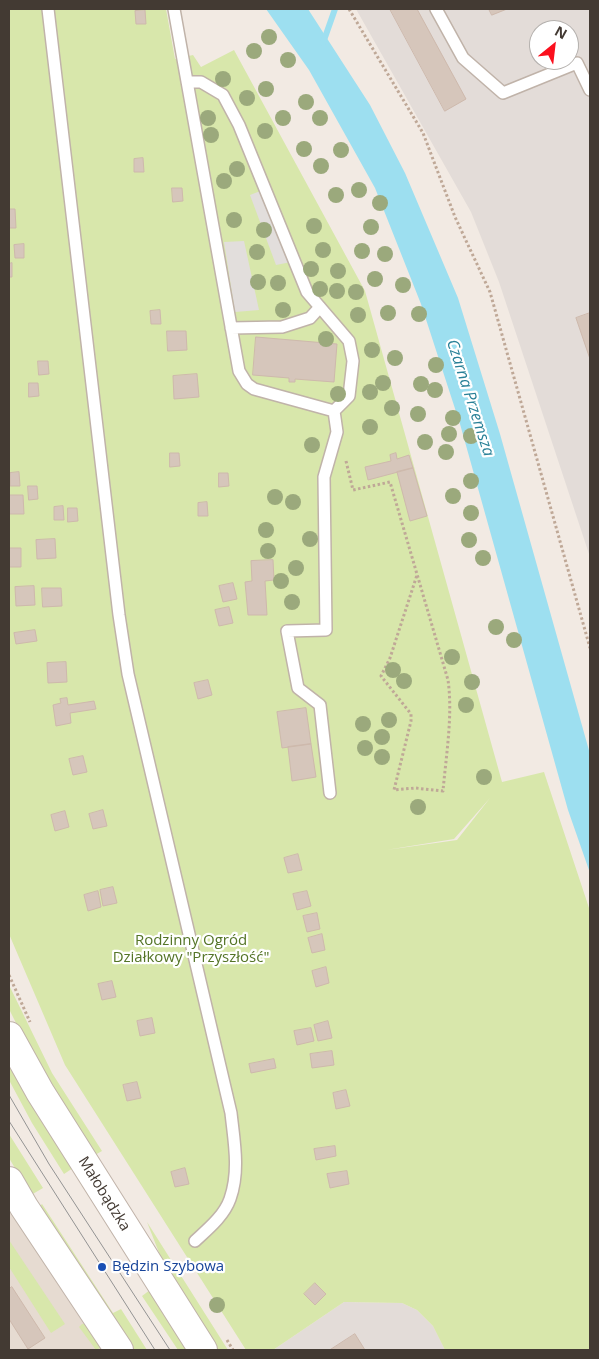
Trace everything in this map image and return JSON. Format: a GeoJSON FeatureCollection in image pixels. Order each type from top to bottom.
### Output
{"type":"FeatureCollection","features":[{"type":"Feature","properties":{"kind":"street","name":"Małobądzka"},"geometry":{"type":"LineString","coordinates":[[9,1036],[40,1092],[203,1350]]}},
{"type":"Feature","properties":{"kind":"street"},"geometry":{"type":"LineString","coordinates":[[9,1181],[24,1207],[120,1350]]}},
{"type":"Feature","properties":{"kind":"lane"},"geometry":{"type":"LineString","coordinates":[[48,9],[119,615],[128,674],[230,1113],[236,1154],[235,1176],[230,1200],[214,1224],[195,1241]]}},
{"type":"Feature","properties":{"kind":"lane"},"geometry":{"type":"LineString","coordinates":[[174,9],[239,371],[247,384],[254,389],[334,411]]}},
{"type":"Feature","properties":{"kind":"lane"},"geometry":{"type":"LineString","coordinates":[[436,9],[463,58],[503,93],[577,63],[590,90]]}},
{"type":"Feature","properties":{"kind":"lane"},"geometry":{"type":"LineString","coordinates":[[187,82],[201,82],[223,95],[240,125],[307,292],[349,341],[353,361],[349,396],[334,411]]}},
{"type":"Feature","properties":{"kind":"lane"},"geometry":{"type":"LineString","coordinates":[[231,328],[282,327],[310,318],[320,307]]}},
{"type":"Feature","properties":{"kind":"lane"},"geometry":{"type":"LineString","coordinates":[[330,793],[320,705],[298,688],[287,631],[326,630],[324,477],[337,432],[334,411]]}},
{"type":"Feature","properties":{"kind":"path"},"geometry":{"type":"LineString","coordinates":[[349,9],[423,133],[455,217],[490,292],[590,648]]}},
{"type":"Feature","properties":{"kind":"path"},"geometry":{"type":"LineString","coordinates":[[337,432],[354,490],[390,482],[448,680],[450,692],[443,791],[415,788],[394,790],[411,721],[411,714],[381,676],[390,658],[417,575]]}},
{"type":"Feature","properties":{"kind":"shaded area"},"geometry":{"type":"Polygon","coordinates":[[[356,9],[590,9],[590,557],[499,282],[471,212],[356,9]]]}},
{"type":"Feature","properties":{"kind":"shaded area"},"geometry":{"type":"Polygon","coordinates":[[[263,190],[291,262],[276,265],[250,195],[263,190]]]}},
{"type":"Feature","properties":{"kind":"shaded area"},"geometry":{"type":"Polygon","coordinates":[[[244,241],[259,310],[235,312],[224,242],[244,241]]]}},
{"type":"Feature","properties":{"kind":"shaded area"},"geometry":{"type":"Polygon","coordinates":[[[9,1201],[106,1350],[9,1350],[9,1201]]]}},
{"type":"Feature","properties":{"kind":"shaded area"},"geometry":{"type":"Polygon","coordinates":[[[344,1302],[402,1303],[417,1310],[433,1326],[445,1350],[273,1350],[344,1302]]]}},
{"type":"Feature","properties":{"kind":"green space","name":"Rodzinny Ogród Działkowy \"Przyszłość\""},"geometry":{"type":"Polygon","coordinates":[[[9,9],[166,9],[175,59],[193,55],[201,67],[234,50],[365,291],[502,782],[544,772],[590,911],[590,1350],[445,1350],[433,1326],[417,1310],[402,1303],[344,1302],[273,1350],[246,1350],[65,1065],[9,934],[9,9]],[[490,798],[454,839],[386,850],[457,840],[490,798]]]}},
{"type":"Feature","properties":{"kind":"green space"},"geometry":{"type":"Polygon","coordinates":[[[9,985],[52,1073],[102,1151],[95,1155],[35,1061],[9,1009],[9,985]]]}},
{"type":"Feature","properties":{"kind":"green space"},"geometry":{"type":"Polygon","coordinates":[[[9,1062],[73,1168],[64,1174],[32,1123],[9,1080],[9,1062]]]}},
{"type":"Feature","properties":{"kind":"green space"},"geometry":{"type":"Polygon","coordinates":[[[9,1134],[43,1188],[31,1195],[9,1158],[9,1134]]]}},
{"type":"Feature","properties":{"kind":"green space"},"geometry":{"type":"Polygon","coordinates":[[[80,1180],[189,1350],[178,1350],[142,1296],[150,1290],[80,1180]]]}},
{"type":"Feature","properties":{"kind":"green space"},"geometry":{"type":"Polygon","coordinates":[[[42,1204],[113,1313],[121,1309],[147,1350],[134,1350],[39,1207],[42,1204]]]}},
{"type":"Feature","properties":{"kind":"green space"},"geometry":{"type":"Polygon","coordinates":[[[147,1222],[228,1350],[217,1350],[165,1268],[147,1222]]]}},
{"type":"Feature","properties":{"kind":"green space"},"geometry":{"type":"Polygon","coordinates":[[[9,1240],[65,1324],[51,1333],[9,1267],[9,1240]]]}},
{"type":"Feature","properties":{"kind":"green space"},"geometry":{"type":"Polygon","coordinates":[[[87,1323],[102,1347],[96,1350],[79,1327],[87,1323]]]}},
{"type":"Feature","properties":{"kind":"water","name":"Czarna Przemsza"},"geometry":{"type":"Polygon","coordinates":[[[266,9],[308,9],[370,105],[405,173],[458,298],[500,434],[590,754],[590,873],[568,810],[460,424],[421,304],[375,188],[309,70],[266,9]]]}},
{"type":"Feature","properties":{"kind":"building"},"geometry":{"type":"Polygon","coordinates":[[[390,9],[417,9],[466,99],[445,111],[390,9]]]}},
{"type":"Feature","properties":{"kind":"building"},"geometry":{"type":"Polygon","coordinates":[[[489,9],[507,9],[492,15],[489,9]]]}},
{"type":"Feature","properties":{"kind":"building"},"geometry":{"type":"Polygon","coordinates":[[[145,10],[146,24],[136,24],[135,11],[145,10]]]}},
{"type":"Feature","properties":{"kind":"building"},"geometry":{"type":"Polygon","coordinates":[[[143,158],[144,172],[134,172],[134,159],[143,158]]]}},
{"type":"Feature","properties":{"kind":"building"},"geometry":{"type":"Polygon","coordinates":[[[172,188],[182,188],[183,201],[173,202],[172,188]]]}},
{"type":"Feature","properties":{"kind":"building"},"geometry":{"type":"Polygon","coordinates":[[[9,209],[15,209],[16,228],[9,228],[9,209]]]}},
{"type":"Feature","properties":{"kind":"building"},"geometry":{"type":"Polygon","coordinates":[[[24,244],[24,258],[15,258],[14,245],[24,244]]]}},
{"type":"Feature","properties":{"kind":"building"},"geometry":{"type":"Polygon","coordinates":[[[12,263],[12,277],[9,277],[9,264],[12,263]]]}},
{"type":"Feature","properties":{"kind":"building"},"geometry":{"type":"Polygon","coordinates":[[[160,310],[161,324],[151,324],[150,311],[160,310]]]}},
{"type":"Feature","properties":{"kind":"building"},"geometry":{"type":"Polygon","coordinates":[[[590,313],[590,359],[576,318],[590,313]]]}},
{"type":"Feature","properties":{"kind":"building"},"geometry":{"type":"Polygon","coordinates":[[[167,331],[186,331],[187,350],[168,351],[167,331]]]}},
{"type":"Feature","properties":{"kind":"building"},"geometry":{"type":"Polygon","coordinates":[[[256,337],[337,344],[334,382],[295,379],[295,382],[289,382],[289,378],[253,375],[256,337]]]}},
{"type":"Feature","properties":{"kind":"building"},"geometry":{"type":"Polygon","coordinates":[[[38,361],[48,361],[49,374],[39,375],[38,361]]]}},
{"type":"Feature","properties":{"kind":"building"},"geometry":{"type":"Polygon","coordinates":[[[197,374],[199,397],[174,399],[173,376],[197,374]]]}},
{"type":"Feature","properties":{"kind":"building"},"geometry":{"type":"Polygon","coordinates":[[[29,383],[38,383],[39,396],[29,397],[29,383]]]}},
{"type":"Feature","properties":{"kind":"building"},"geometry":{"type":"Polygon","coordinates":[[[170,453],[179,453],[180,466],[170,467],[170,453]]]}},
{"type":"Feature","properties":{"kind":"building"},"geometry":{"type":"Polygon","coordinates":[[[396,453],[397,459],[409,455],[413,468],[368,480],[365,467],[391,461],[390,455],[396,453]]]}},
{"type":"Feature","properties":{"kind":"building"},"geometry":{"type":"Polygon","coordinates":[[[413,468],[427,516],[410,521],[397,472],[413,468]]]}},
{"type":"Feature","properties":{"kind":"building"},"geometry":{"type":"Polygon","coordinates":[[[19,472],[20,486],[10,486],[10,473],[19,472]]]}},
{"type":"Feature","properties":{"kind":"building"},"geometry":{"type":"Polygon","coordinates":[[[219,473],[228,473],[229,486],[219,487],[219,473]]]}},
{"type":"Feature","properties":{"kind":"building"},"geometry":{"type":"Polygon","coordinates":[[[28,486],[37,486],[38,499],[29,500],[28,486]]]}},
{"type":"Feature","properties":{"kind":"building"},"geometry":{"type":"Polygon","coordinates":[[[9,495],[23,495],[24,514],[9,514],[9,495]]]}},
{"type":"Feature","properties":{"kind":"building"},"geometry":{"type":"Polygon","coordinates":[[[207,502],[208,516],[198,516],[198,503],[207,502]]]}},
{"type":"Feature","properties":{"kind":"building"},"geometry":{"type":"Polygon","coordinates":[[[63,506],[64,520],[54,520],[54,507],[63,506]]]}},
{"type":"Feature","properties":{"kind":"building"},"geometry":{"type":"Polygon","coordinates":[[[68,508],[77,508],[78,521],[68,522],[68,508]]]}},
{"type":"Feature","properties":{"kind":"building"},"geometry":{"type":"Polygon","coordinates":[[[55,539],[56,558],[37,559],[36,540],[55,539]]]}},
{"type":"Feature","properties":{"kind":"building"},"geometry":{"type":"Polygon","coordinates":[[[9,548],[21,548],[21,567],[9,567],[9,548]]]}},
{"type":"Feature","properties":{"kind":"building"},"geometry":{"type":"Polygon","coordinates":[[[273,560],[274,580],[265,581],[267,615],[248,615],[245,582],[252,581],[251,561],[273,560]]]}},
{"type":"Feature","properties":{"kind":"building"},"geometry":{"type":"Polygon","coordinates":[[[233,583],[237,599],[223,602],[219,586],[233,583]]]}},
{"type":"Feature","properties":{"kind":"building"},"geometry":{"type":"Polygon","coordinates":[[[34,586],[35,605],[16,606],[15,587],[34,586]]]}},
{"type":"Feature","properties":{"kind":"building"},"geometry":{"type":"Polygon","coordinates":[[[42,588],[61,588],[62,606],[43,607],[42,588]]]}},
{"type":"Feature","properties":{"kind":"building"},"geometry":{"type":"Polygon","coordinates":[[[229,607],[233,623],[219,626],[215,610],[229,607]]]}},
{"type":"Feature","properties":{"kind":"building"},"geometry":{"type":"Polygon","coordinates":[[[35,630],[37,641],[16,644],[14,633],[35,630]]]}},
{"type":"Feature","properties":{"kind":"building"},"geometry":{"type":"Polygon","coordinates":[[[66,662],[67,682],[48,683],[47,663],[66,662]]]}},
{"type":"Feature","properties":{"kind":"building"},"geometry":{"type":"Polygon","coordinates":[[[208,680],[212,695],[198,699],[194,683],[208,680]]]}},
{"type":"Feature","properties":{"kind":"building"},"geometry":{"type":"Polygon","coordinates":[[[67,698],[68,705],[94,701],[96,709],[70,713],[71,723],[56,726],[53,705],[61,703],[60,699],[67,698]]]}},
{"type":"Feature","properties":{"kind":"building"},"geometry":{"type":"Polygon","coordinates":[[[306,708],[311,744],[282,748],[277,712],[306,708]]]}},
{"type":"Feature","properties":{"kind":"building"},"geometry":{"type":"Polygon","coordinates":[[[311,744],[316,777],[292,781],[288,747],[311,744]]]}},
{"type":"Feature","properties":{"kind":"building"},"geometry":{"type":"Polygon","coordinates":[[[83,756],[87,772],[73,775],[69,759],[83,756]]]}},
{"type":"Feature","properties":{"kind":"building"},"geometry":{"type":"Polygon","coordinates":[[[103,810],[107,826],[93,829],[89,814],[103,810]]]}},
{"type":"Feature","properties":{"kind":"building"},"geometry":{"type":"Polygon","coordinates":[[[65,811],[69,827],[55,831],[51,815],[65,811]]]}},
{"type":"Feature","properties":{"kind":"building"},"geometry":{"type":"Polygon","coordinates":[[[298,854],[302,870],[288,873],[284,858],[298,854]]]}},
{"type":"Feature","properties":{"kind":"building"},"geometry":{"type":"Polygon","coordinates":[[[113,887],[117,903],[103,906],[100,890],[113,887]]]}},
{"type":"Feature","properties":{"kind":"building"},"geometry":{"type":"Polygon","coordinates":[[[98,891],[101,907],[88,911],[84,895],[98,891]]]}},
{"type":"Feature","properties":{"kind":"building"},"geometry":{"type":"Polygon","coordinates":[[[307,891],[311,906],[297,910],[293,894],[307,891]]]}},
{"type":"Feature","properties":{"kind":"building"},"geometry":{"type":"Polygon","coordinates":[[[317,913],[320,929],[307,932],[303,916],[317,913]]]}},
{"type":"Feature","properties":{"kind":"building"},"geometry":{"type":"Polygon","coordinates":[[[322,934],[325,950],[312,953],[308,938],[322,934]]]}},
{"type":"Feature","properties":{"kind":"building"},"geometry":{"type":"Polygon","coordinates":[[[326,967],[329,983],[316,987],[312,971],[326,967]]]}},
{"type":"Feature","properties":{"kind":"building"},"geometry":{"type":"Polygon","coordinates":[[[112,981],[116,997],[102,1000],[98,984],[112,981]]]}},
{"type":"Feature","properties":{"kind":"building"},"geometry":{"type":"Polygon","coordinates":[[[152,1018],[155,1033],[140,1036],[137,1021],[152,1018]]]}},
{"type":"Feature","properties":{"kind":"building"},"geometry":{"type":"Polygon","coordinates":[[[328,1021],[332,1038],[318,1041],[314,1025],[328,1021]]]}},
{"type":"Feature","properties":{"kind":"building"},"geometry":{"type":"Polygon","coordinates":[[[311,1028],[314,1041],[297,1045],[294,1031],[311,1028]]]}},
{"type":"Feature","properties":{"kind":"building"},"geometry":{"type":"Polygon","coordinates":[[[332,1051],[334,1065],[312,1068],[310,1054],[332,1051]]]}},
{"type":"Feature","properties":{"kind":"building"},"geometry":{"type":"Polygon","coordinates":[[[274,1059],[276,1068],[251,1073],[249,1064],[274,1059]]]}},
{"type":"Feature","properties":{"kind":"building"},"geometry":{"type":"Polygon","coordinates":[[[137,1082],[141,1098],[127,1101],[123,1085],[137,1082]]]}},
{"type":"Feature","properties":{"kind":"building"},"geometry":{"type":"Polygon","coordinates":[[[346,1090],[350,1106],[336,1109],[333,1093],[346,1090]]]}},
{"type":"Feature","properties":{"kind":"building"},"geometry":{"type":"Polygon","coordinates":[[[335,1146],[336,1156],[316,1160],[314,1149],[335,1146]]]}},
{"type":"Feature","properties":{"kind":"building"},"geometry":{"type":"Polygon","coordinates":[[[185,1168],[189,1184],[175,1187],[171,1172],[185,1168]]]}},
{"type":"Feature","properties":{"kind":"building"},"geometry":{"type":"Polygon","coordinates":[[[347,1171],[349,1184],[330,1188],[327,1174],[347,1171]]]}},
{"type":"Feature","properties":{"kind":"building"},"geometry":{"type":"Polygon","coordinates":[[[315,1283],[326,1294],[315,1305],[304,1294],[315,1283]]]}},
{"type":"Feature","properties":{"kind":"building"},"geometry":{"type":"Polygon","coordinates":[[[12,1287],[45,1338],[28,1349],[9,1319],[9,1289],[12,1287]]]}},
{"type":"Feature","properties":{"kind":"building"},"geometry":{"type":"Polygon","coordinates":[[[355,1334],[365,1350],[330,1350],[355,1334]]]}},
{"type":"Feature","properties":{"kind":"waterway"},"geometry":{"type":"LineString","coordinates":[[323,43],[335,9]]}},
{"type":"Feature","properties":{"kind":"tram line"},"geometry":{"type":"LineString","coordinates":[[9,1095],[49,1164],[170,1350]]}},
{"type":"Feature","properties":{"kind":"tram line"},"geometry":{"type":"LineString","coordinates":[[9,1121],[155,1350]]}},
{"type":"Feature","properties":{"kind":"place","name":"Będzin Szybowa"},"geometry":{"type":"Point","coordinates":[102,1267]}}]}
